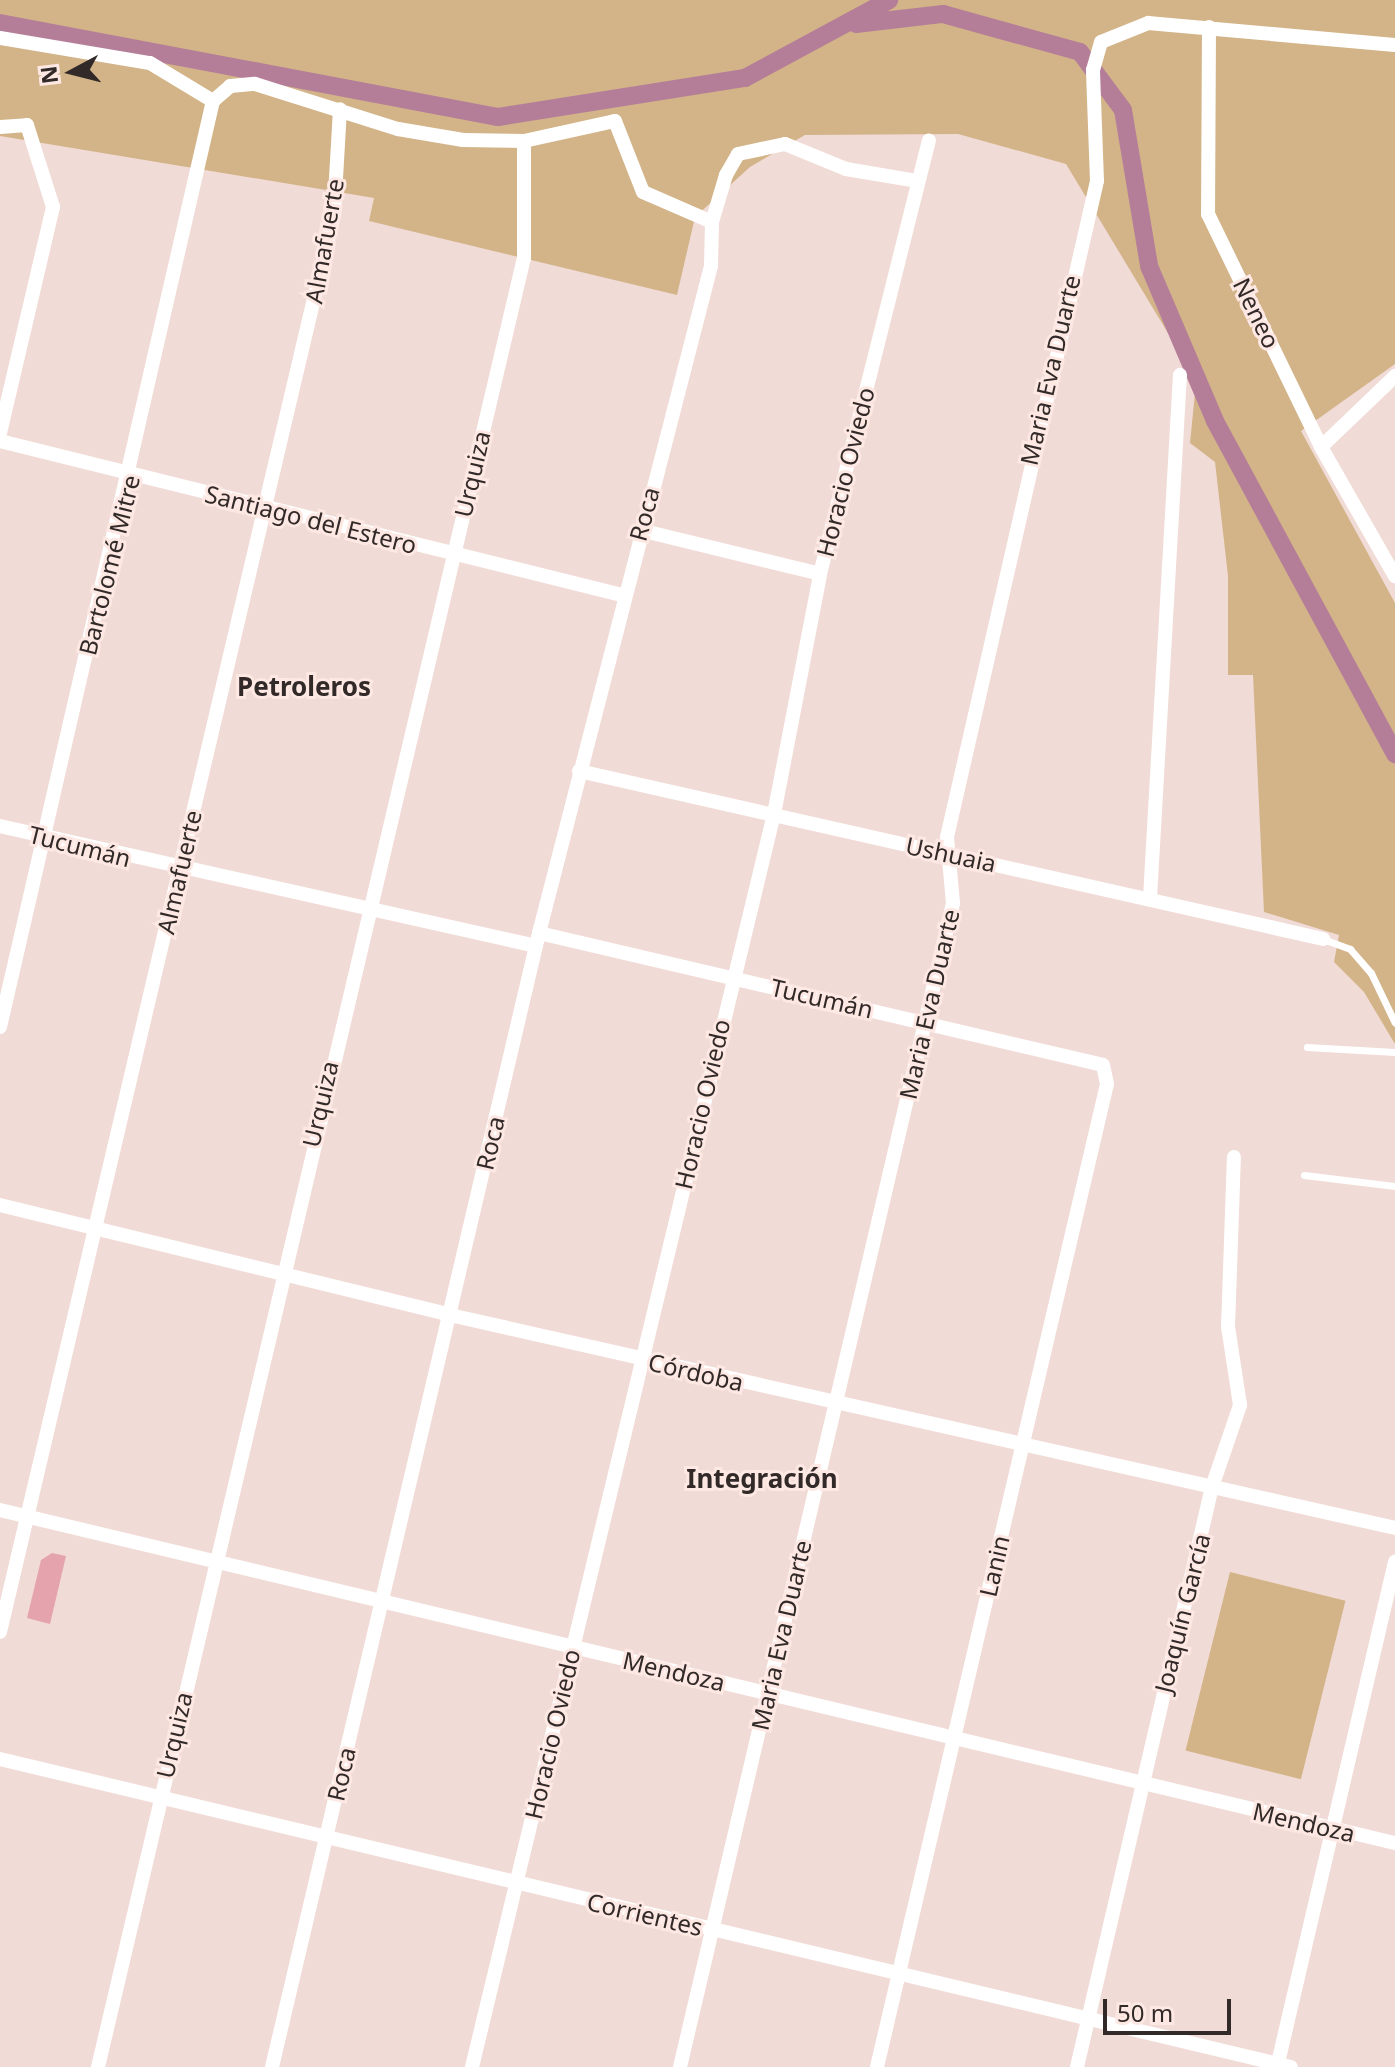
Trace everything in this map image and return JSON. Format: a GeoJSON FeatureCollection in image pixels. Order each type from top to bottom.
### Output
{"type":"FeatureCollection","features":[{"type":"Feature","properties":{"kind":"street","name":"Maria Eva Duarte"},"geometry":{"type":"LineString","coordinates":[[680,2067],[953,903],[948,853],[1037,421],[1097,181],[1093,70],[1101,42],[1148,23],[1395,45]]}},
{"type":"Feature","properties":{"kind":"street","name":"Neneo"},"geometry":{"type":"LineString","coordinates":[[1209,27],[1208,214],[1321,447],[1395,576]]}},
{"type":"Feature","properties":{"kind":"street"},"geometry":{"type":"LineString","coordinates":[[0,38],[150,63],[213,101],[230,86],[255,84],[437,135],[524,141],[615,121],[643,192],[712,222]]}},
{"type":"Feature","properties":{"kind":"street","name":"Bartolomé Mitre"},"geometry":{"type":"LineString","coordinates":[[0,1027],[131,474],[213,101]]}},
{"type":"Feature","properties":{"kind":"street","name":"Almafuerte"},"geometry":{"type":"LineString","coordinates":[[0,1632],[334,213],[340,109]]}},
{"type":"Feature","properties":{"kind":"street"},"geometry":{"type":"LineString","coordinates":[[0,127],[27,125],[53,207],[0,433]]}},
{"type":"Feature","properties":{"kind":"street","name":"Horacio Oviedo"},"geometry":{"type":"LineString","coordinates":[[472,2067],[731,977],[774,814],[820,574],[929,140]]}},
{"type":"Feature","properties":{"kind":"street","name":"Urquiza"},"geometry":{"type":"LineString","coordinates":[[98,2067],[280,1270],[524,258],[524,141]]}},
{"type":"Feature","properties":{"kind":"street","name":"Roca"},"geometry":{"type":"LineString","coordinates":[[272,2067],[579,771],[622,595],[711,266],[712,222],[738,154],[760,147],[785,144],[846,169],[918,181]]}},
{"type":"Feature","properties":{"kind":"street"},"geometry":{"type":"LineString","coordinates":[[1150,898],[1180,375]]}},
{"type":"Feature","properties":{"kind":"street"},"geometry":{"type":"LineString","coordinates":[[1321,447],[1395,376]]}},
{"type":"Feature","properties":{"kind":"street","name":"Santiago del Estero"},"geometry":{"type":"LineString","coordinates":[[0,441],[622,595]]}},
{"type":"Feature","properties":{"kind":"street"},"geometry":{"type":"LineString","coordinates":[[640,530],[820,574]]}},
{"type":"Feature","properties":{"kind":"street","name":"Ushuaia"},"geometry":{"type":"LineString","coordinates":[[579,771],[1323,939]]}},
{"type":"Feature","properties":{"kind":"street","name":"Tucumán"},"geometry":{"type":"LineString","coordinates":[[0,826],[179,870],[366,910],[731,977],[1103,1065]]}},
{"type":"Feature","properties":{"kind":"street","name":"Lanin"},"geometry":{"type":"LineString","coordinates":[[877,2067],[1107,1084],[1103,1065]]}},
{"type":"Feature","properties":{"kind":"street","name":"Joaquín García"},"geometry":{"type":"LineString","coordinates":[[1077,2067],[1212,1487],[1240,1405],[1228,1327],[1234,1157]]}},
{"type":"Feature","properties":{"kind":"street","name":"Córdoba"},"geometry":{"type":"LineString","coordinates":[[0,1205],[280,1270],[450,1315],[1395,1528]]}},
{"type":"Feature","properties":{"kind":"street","name":"Mendoza"},"geometry":{"type":"LineString","coordinates":[[0,1510],[1395,1843]]}},
{"type":"Feature","properties":{"kind":"street"},"geometry":{"type":"LineString","coordinates":[[1282,2066],[1329,1828],[1395,1562]]}},
{"type":"Feature","properties":{"kind":"street","name":"Corrientes"},"geometry":{"type":"LineString","coordinates":[[0,1759],[1282,2066]]}},
{"type":"Feature","properties":{"kind":"lane"},"geometry":{"type":"LineString","coordinates":[[1323,939],[1350,949],[1371,973],[1395,1023]]}},
{"type":"Feature","properties":{"kind":"lane"},"geometry":{"type":"LineString","coordinates":[[1307,1047],[1395,1052]]}},
{"type":"Feature","properties":{"kind":"lane"},"geometry":{"type":"LineString","coordinates":[[1304,1175],[1395,1186]]}},
{"type":"Feature","properties":{"kind":"shaded area"},"geometry":{"type":"Polygon","coordinates":[[[0,0],[1395,0],[1395,364],[1301,431],[1395,603],[1395,1044],[1364,992],[1334,962],[1339,935],[1264,912],[1253,675],[1228,675],[1228,576],[1215,462],[1190,443],[1195,393],[1174,343],[1066,164],[958,134],[805,135],[750,167],[695,217],[677,295],[369,221],[374,198],[0,136],[0,0]]]}},
{"type":"Feature","properties":{"kind":"shaded area"},"geometry":{"type":"Polygon","coordinates":[[[1230,1572],[1345,1601],[1301,1779],[1185,1751],[1230,1572]]]}},
{"type":"Feature","properties":{"kind":"building"},"geometry":{"type":"Polygon","coordinates":[[[52,1553],[66,1556],[50,1624],[27,1618],[41,1560],[52,1553]]]}},
{"type":"Feature","properties":{"kind":"waterway"},"geometry":{"type":"LineString","coordinates":[[0,23],[498,117],[745,78],[889,0]]}},
{"type":"Feature","properties":{"kind":"waterway"},"geometry":{"type":"LineString","coordinates":[[856,24],[943,14],[1080,52],[1123,110],[1149,266],[1215,421],[1395,754]]}},
{"type":"Feature","properties":{"kind":"district","name":"Petroleros"},"geometry":{"type":"Point","coordinates":[304,687]}},
{"type":"Feature","properties":{"kind":"district","name":"Integración"},"geometry":{"type":"Point","coordinates":[762,1479]}}]}
